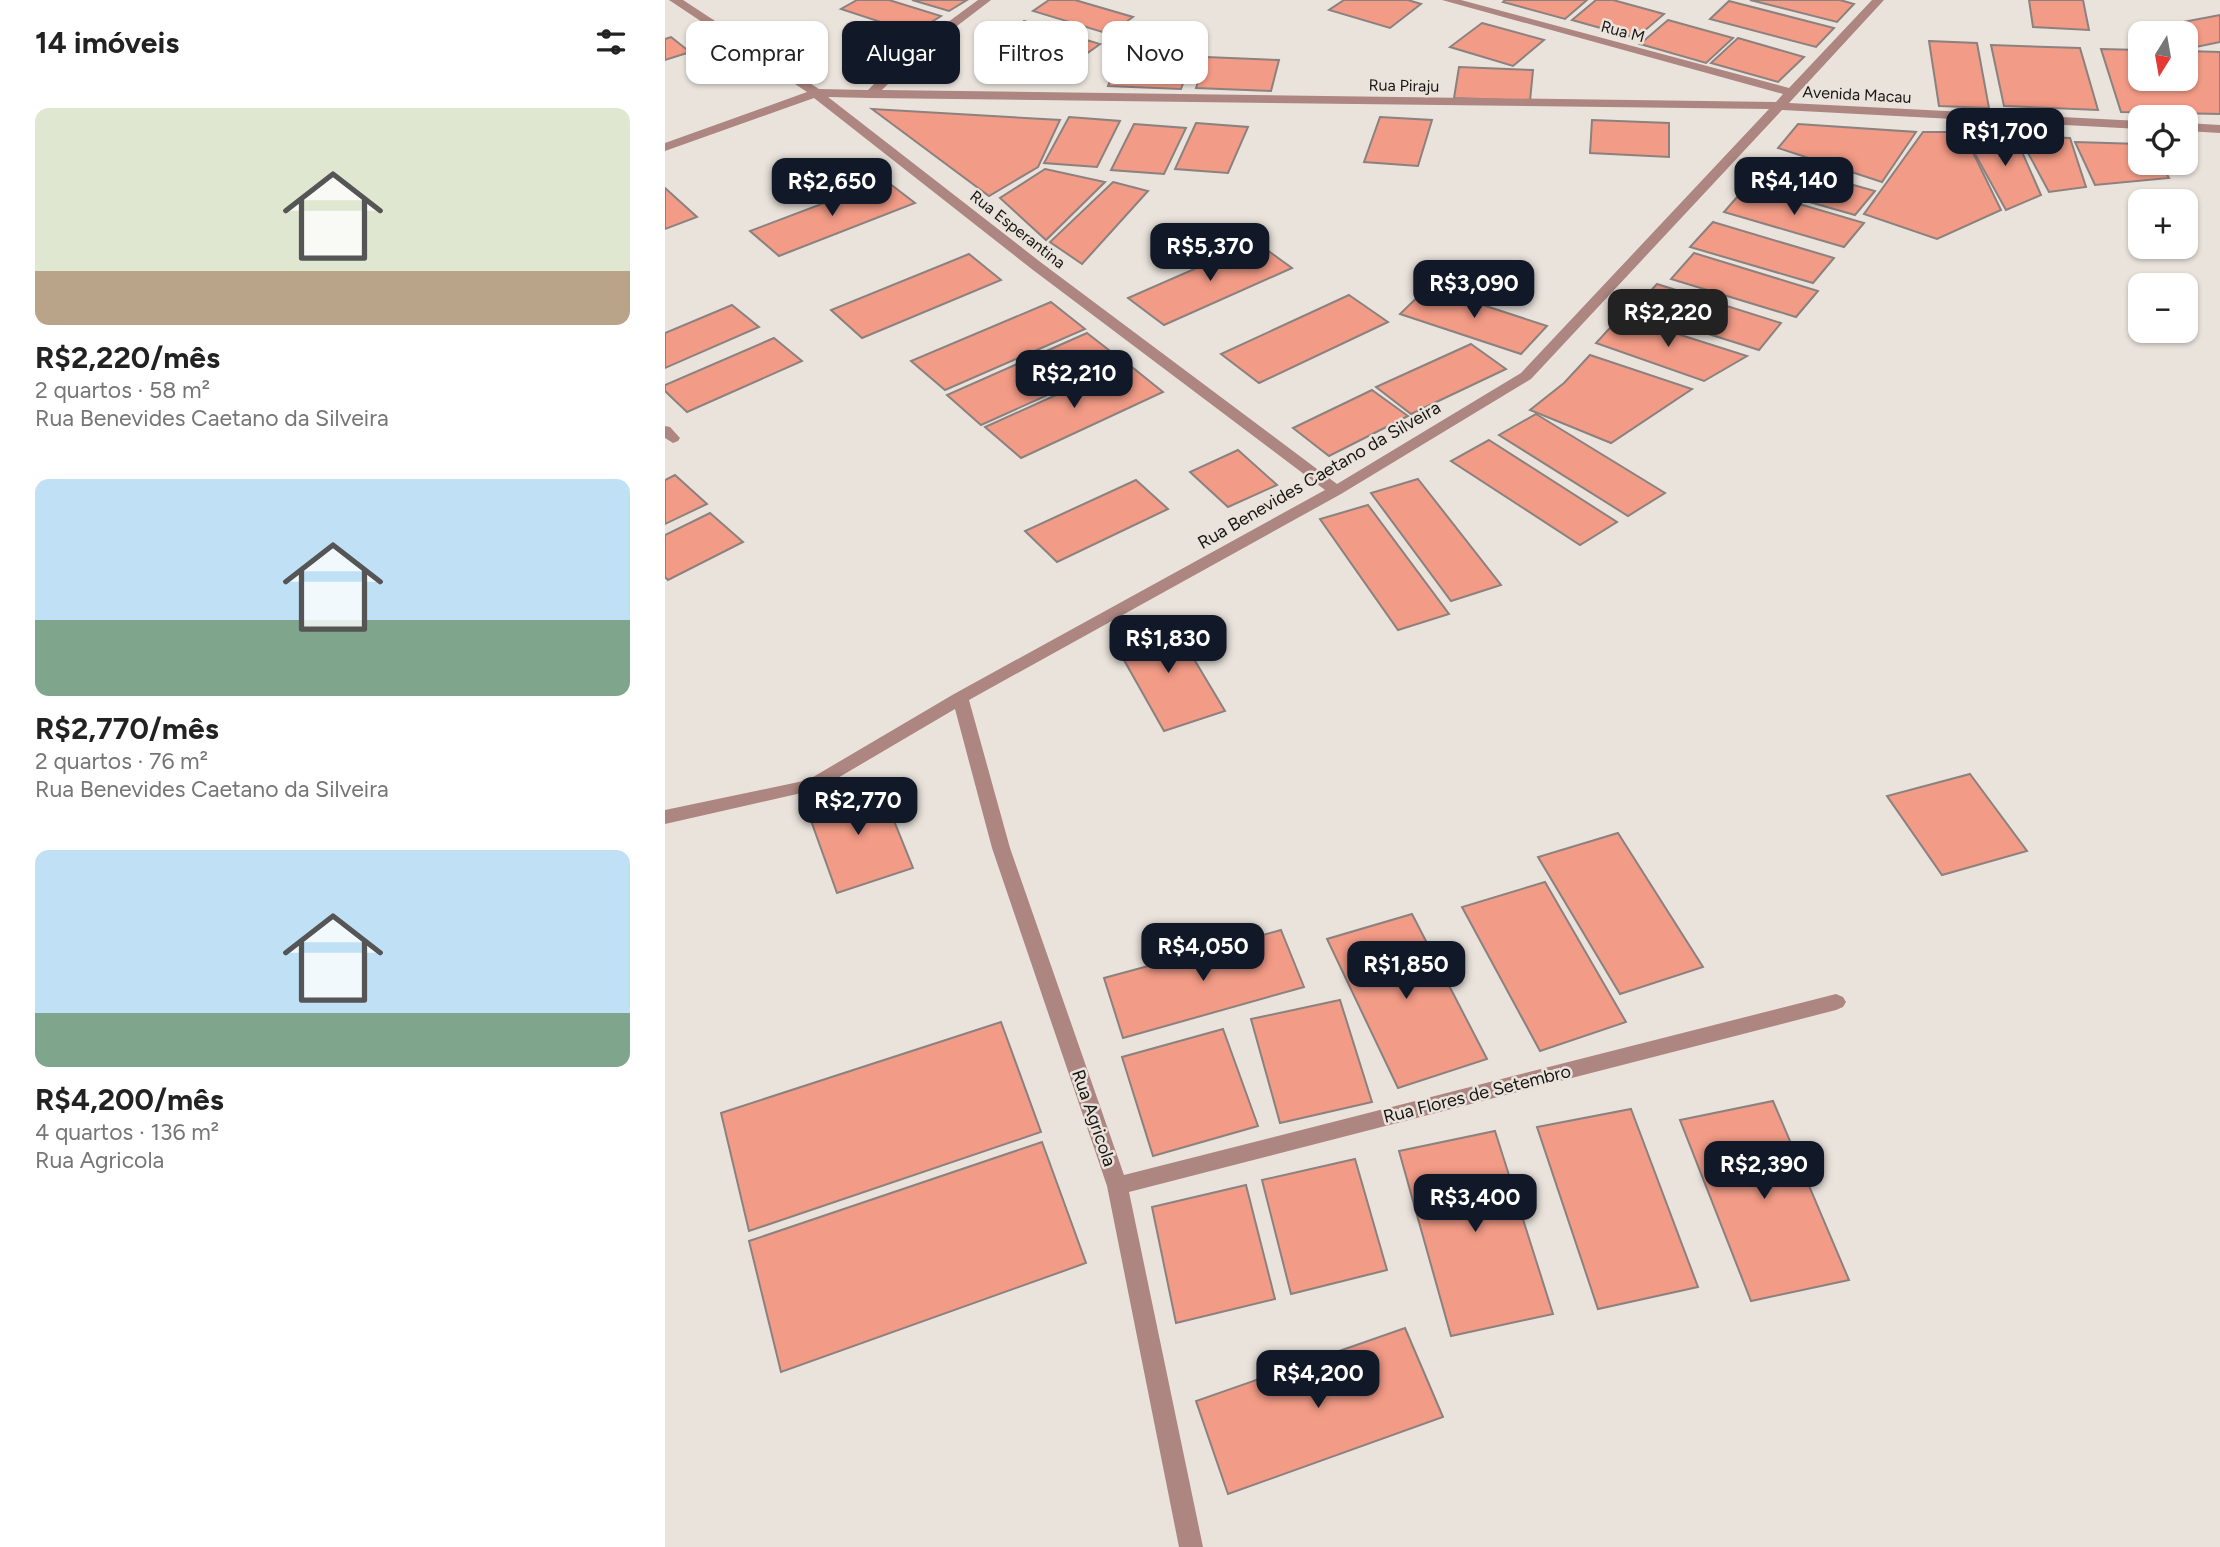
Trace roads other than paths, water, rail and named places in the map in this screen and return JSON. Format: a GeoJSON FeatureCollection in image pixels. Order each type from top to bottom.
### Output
{"type":"FeatureCollection","features":[{"type":"Feature","properties":{"kind":"street","name":"Rua Esperantina"},"geometry":{"type":"LineString","coordinates":[[675,0],[816,93],[1038,267],[1336,491]]}},
{"type":"Feature","properties":{"kind":"street"},"geometry":{"type":"LineString","coordinates":[[871,94],[906,59],[985,0]]}},
{"type":"Feature","properties":{"kind":"street","name":"Rua M"},"geometry":{"type":"LineString","coordinates":[[1448,0],[1786,99]]}},
{"type":"Feature","properties":{"kind":"street","name":"Rua Benevides Caetano da Silveira"},"geometry":{"type":"LineString","coordinates":[[665,817],[813,785],[960,698],[1336,491],[1526,376],[1878,0]]}},
{"type":"Feature","properties":{"kind":"street","name":"Rua Piraju"},"geometry":{"type":"LineString","coordinates":[[816,93],[1786,99]]}},
{"type":"Feature","properties":{"kind":"street"},"geometry":{"type":"LineString","coordinates":[[665,147],[816,93]]}},
{"type":"Feature","properties":{"kind":"street","name":"Avenida Macau"},"geometry":{"type":"LineString","coordinates":[[1786,99],[2128,124]]}},
{"type":"Feature","properties":{"kind":"street"},"geometry":{"type":"LineString","coordinates":[[2198,128],[2220,129]]}},
{"type":"Feature","properties":{"kind":"street","name":"Rua Agricola"},"geometry":{"type":"LineString","coordinates":[[960,698],[1001,848],[1117,1186],[1191,1547]]}},
{"type":"Feature","properties":{"kind":"street","name":"Rua Flores de Setembro"},"geometry":{"type":"LineString","coordinates":[[1117,1186],[1836,1002]]}}]}
